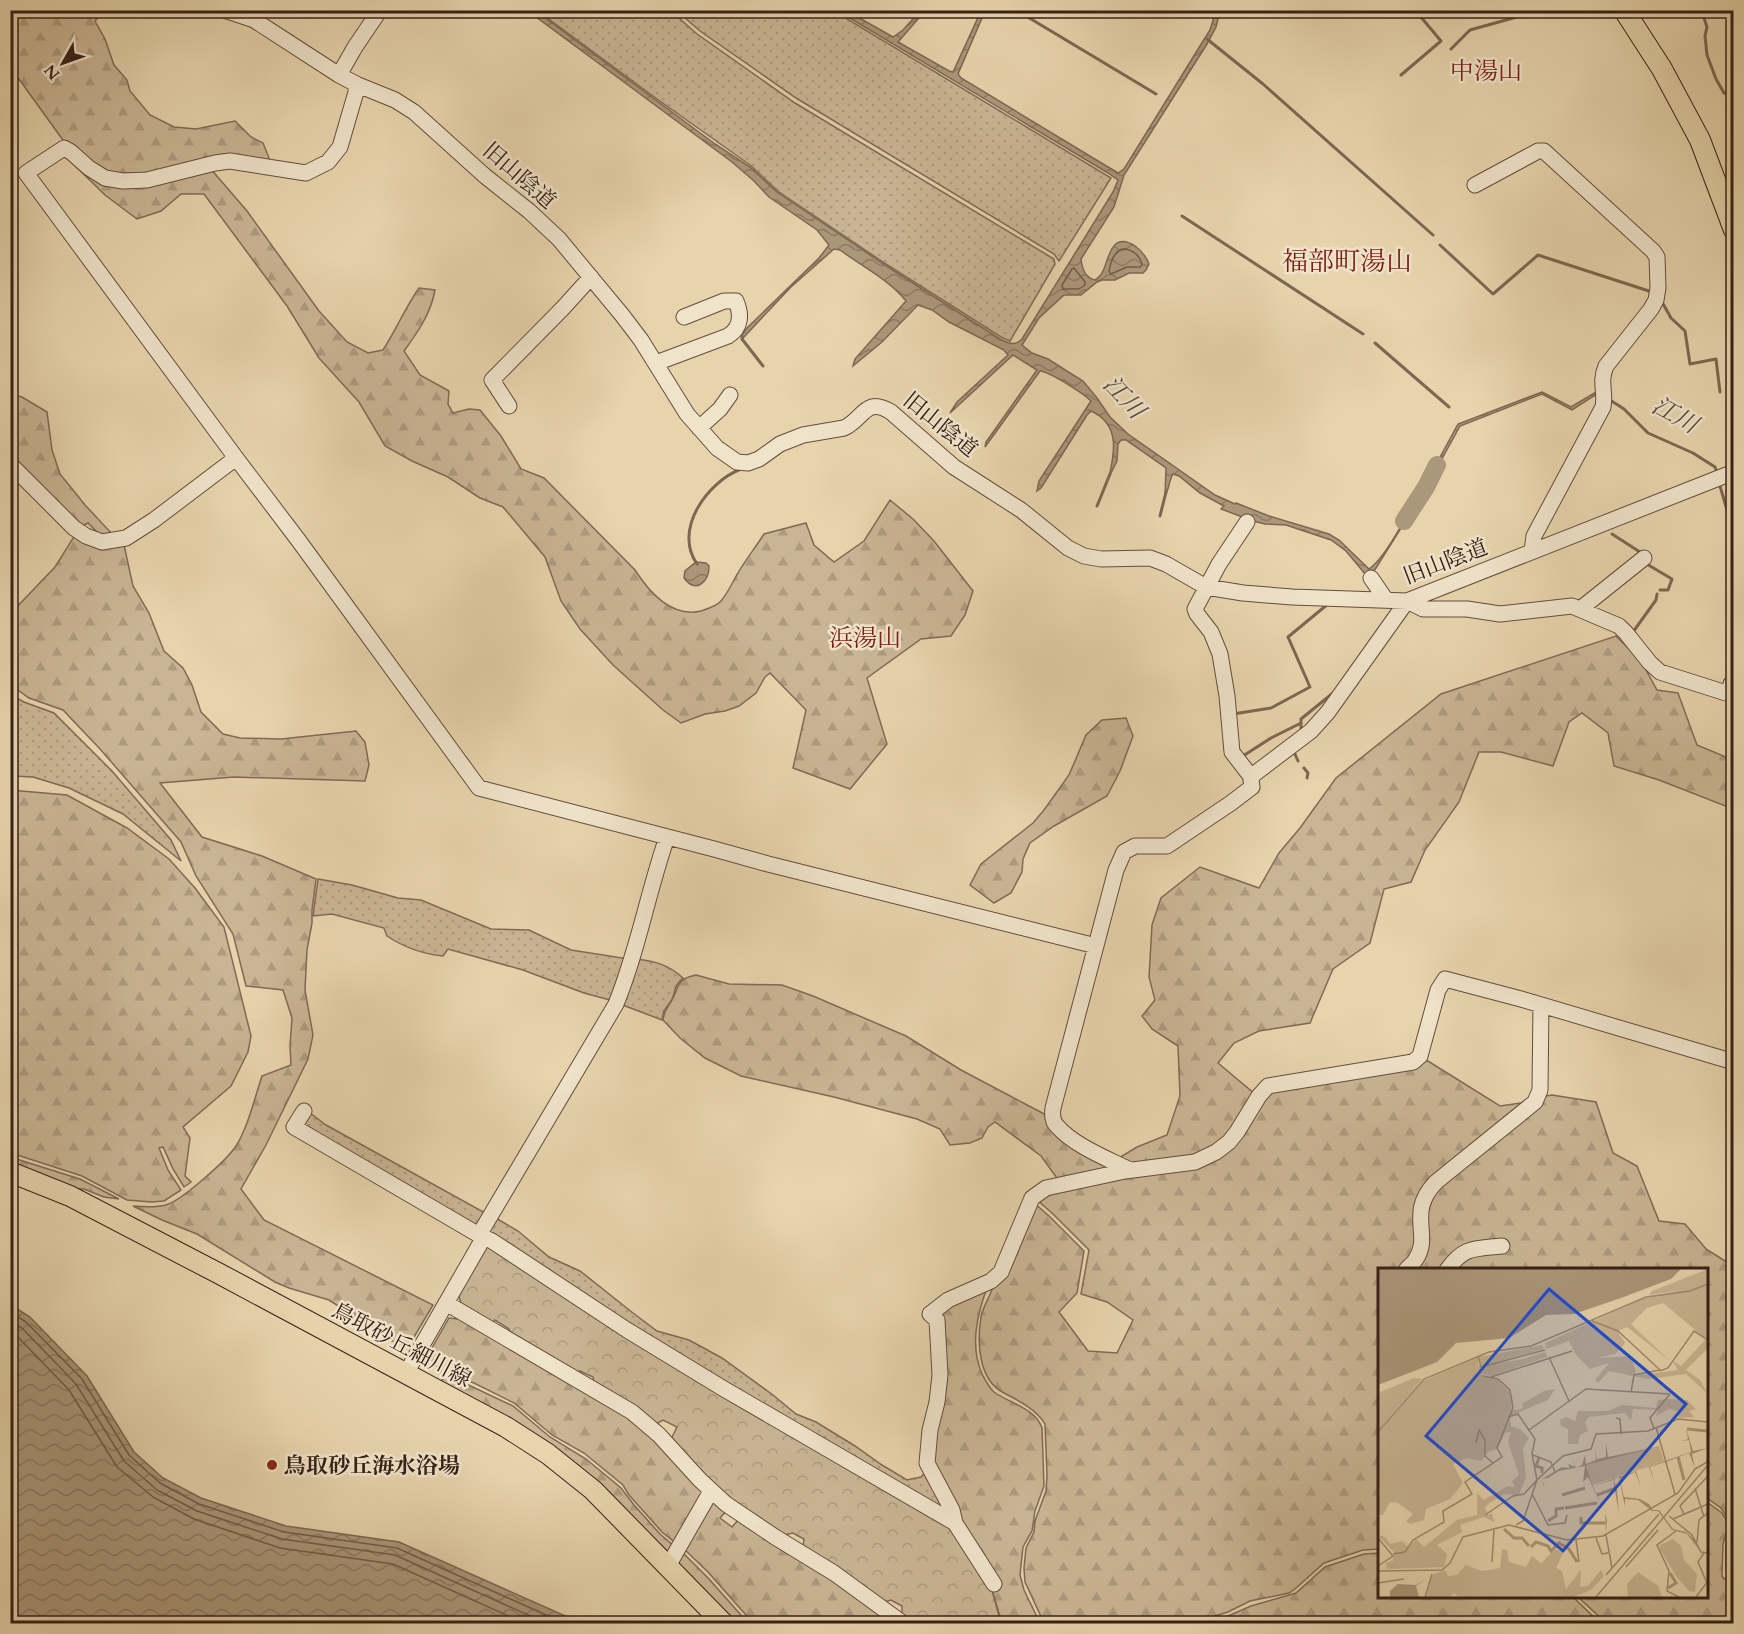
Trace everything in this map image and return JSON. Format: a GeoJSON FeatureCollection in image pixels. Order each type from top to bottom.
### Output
{"type":"FeatureCollection","features":[{"type":"Feature","properties":{"kind":"main road"},"geometry":{"type":"LineString","coordinates":[[1624,10],[1662,69],[1700,140],[1734,230]]}},
{"type":"Feature","properties":{"kind":"main road","name":"鳥取砂丘細川線"},"geometry":{"type":"LineString","coordinates":[[10,1172],[70,1196],[506,1427],[548,1454],[593,1490],[724,1623]]}},
{"type":"Feature","properties":{"kind":"street","name":"旧山陰道"},"geometry":{"type":"LineString","coordinates":[[224,10],[254,20],[339,75],[395,100],[414,112],[485,176],[529,211],[559,239],[622,315],[656,363],[676,398],[699,428],[717,448],[737,462],[748,463],[759,459],[780,444],[803,435],[844,428],[869,408],[876,406],[891,412],[954,466],[1021,510],[1068,548],[1084,556],[1101,559],[1150,558],[1166,564],[1206,587],[1243,593],[1407,601],[1734,472]]}},
{"type":"Feature","properties":{"kind":"street"},"geometry":{"type":"LineString","coordinates":[[339,75],[380,10]]}},
{"type":"Feature","properties":{"kind":"street"},"geometry":{"type":"LineString","coordinates":[[358,85],[340,147],[328,162],[306,173],[230,161],[215,162],[147,180],[123,181],[105,178],[64,148],[26,173],[479,788],[768,864],[1096,946]]}},
{"type":"Feature","properties":{"kind":"street"},"geometry":{"type":"LineString","coordinates":[[1475,185],[1538,151],[1544,151],[1657,256],[1656,300],[1606,366],[1602,375],[1605,399],[1603,407],[1534,536],[1532,551]]}},
{"type":"Feature","properties":{"kind":"street"},"geometry":{"type":"LineString","coordinates":[[508,406],[492,380],[591,277]]}},
{"type":"Feature","properties":{"kind":"street"},"geometry":{"type":"LineString","coordinates":[[656,363],[735,332],[739,327],[739,307],[736,301],[724,301],[684,317]]}},
{"type":"Feature","properties":{"kind":"street"},"geometry":{"type":"LineString","coordinates":[[699,428],[720,409],[730,395]]}},
{"type":"Feature","properties":{"kind":"street"},"geometry":{"type":"LineString","coordinates":[[10,464],[74,528],[102,542],[126,538],[154,520],[236,458]]}},
{"type":"Feature","properties":{"kind":"street"},"geometry":{"type":"LineString","coordinates":[[1247,522],[1206,587],[1196,609],[1197,614],[1211,632],[1220,654],[1227,696],[1232,752],[1252,778]]}},
{"type":"Feature","properties":{"kind":"street"},"geometry":{"type":"LineString","coordinates":[[1582,610],[1644,558]]}},
{"type":"Feature","properties":{"kind":"street"},"geometry":{"type":"LineString","coordinates":[[1371,578],[1386,600]]}},
{"type":"Feature","properties":{"kind":"street"},"geometry":{"type":"LineString","coordinates":[[1130,1170],[1069,1137],[1055,1125],[1052,1117],[1116,870],[1124,852],[1135,846],[1167,846],[1252,787],[1253,775],[1311,731],[1328,712],[1407,601],[1423,609],[1467,609],[1500,614],[1572,606],[1618,626],[1660,672],[1726,693],[1731,684],[1734,685]]}},
{"type":"Feature","properties":{"kind":"street"},"geometry":{"type":"LineString","coordinates":[[406,1373],[481,1236],[616,1004],[627,976],[667,837]]}},
{"type":"Feature","properties":{"kind":"street"},"geometry":{"type":"LineString","coordinates":[[994,1584],[955,1523],[952,1510],[927,1463],[930,1430],[937,1402],[940,1375],[937,1320],[930,1314],[948,1300],[992,1281],[1001,1272],[1032,1198],[1046,1188],[1130,1170],[1195,1162],[1216,1152],[1229,1142],[1268,1086],[1413,1062],[1420,1056],[1438,990],[1445,979],[1734,1062]]}},
{"type":"Feature","properties":{"kind":"street"},"geometry":{"type":"LineString","coordinates":[[1407,1268],[1417,1258],[1421,1244],[1420,1213],[1427,1191],[1535,1102],[1540,1090],[1541,1005]]}},
{"type":"Feature","properties":{"kind":"street"},"geometry":{"type":"LineString","coordinates":[[304,1111],[294,1126],[481,1236],[685,1365],[955,1523]]}},
{"type":"Feature","properties":{"kind":"street"},"geometry":{"type":"LineString","coordinates":[[1448,1268],[1454,1259],[1468,1250],[1502,1245]]}},
{"type":"Feature","properties":{"kind":"street"},"geometry":{"type":"LineString","coordinates":[[446,1303],[632,1412],[659,1435],[700,1480],[726,1504],[834,1573],[904,1623]]}},
{"type":"Feature","properties":{"kind":"street"},"geometry":{"type":"LineString","coordinates":[[668,1566],[711,1491]]}},
{"type":"Feature","properties":{"kind":"green space"},"geometry":{"type":"Polygon","coordinates":[[[11,11],[104,11],[95,21],[105,39],[114,65],[127,80],[130,91],[150,115],[174,127],[196,129],[235,121],[251,137],[263,143],[271,163],[158,175],[108,176],[65,143],[11,68],[11,11]]]}},
{"type":"Feature","properties":{"kind":"green space"},"geometry":{"type":"Polygon","coordinates":[[[538,11],[671,11],[697,34],[795,103],[1054,259],[1055,264],[1010,341],[886,264],[779,192],[750,165],[538,11]]]}},
{"type":"Feature","properties":{"kind":"green space"},"geometry":{"type":"Polygon","coordinates":[[[677,11],[834,11],[1111,178],[1059,261],[1054,254],[796,98],[700,31],[677,11]]]}},
{"type":"Feature","properties":{"kind":"green space"},"geometry":{"type":"Polygon","coordinates":[[[63,154],[107,182],[210,168],[247,211],[319,311],[347,342],[368,353],[383,350],[419,288],[435,290],[427,314],[404,351],[420,375],[449,391],[448,404],[453,413],[469,409],[480,410],[501,436],[521,469],[544,478],[635,570],[654,594],[680,611],[701,611],[719,603],[764,534],[806,523],[814,545],[834,562],[864,541],[890,500],[934,541],[973,591],[965,615],[951,636],[921,639],[867,678],[887,744],[850,789],[793,768],[806,710],[770,673],[765,677],[756,693],[739,706],[705,714],[681,723],[613,665],[580,629],[561,601],[545,557],[503,507],[480,498],[448,477],[385,446],[359,402],[319,358],[287,306],[204,194],[181,194],[161,211],[137,219],[105,195],[63,154]]]}},
{"type":"Feature","properties":{"kind":"green space"},"geometry":{"type":"Polygon","coordinates":[[[10,394],[22,397],[47,412],[52,450],[60,474],[114,536],[100,535],[88,523],[82,526],[11,458],[10,394]]]}},
{"type":"Feature","properties":{"kind":"green space"},"geometry":{"type":"Polygon","coordinates":[[[75,535],[124,545],[133,586],[149,613],[164,651],[183,668],[192,685],[201,712],[223,734],[240,738],[281,739],[356,731],[365,742],[369,765],[365,781],[234,777],[160,783],[202,837],[262,856],[316,879],[307,950],[305,990],[313,1035],[308,1059],[266,1145],[241,1189],[264,1220],[433,1305],[407,1346],[394,1342],[329,1300],[275,1282],[197,1234],[133,1206],[158,1207],[173,1202],[203,1179],[231,1152],[244,1130],[262,1076],[291,1065],[292,1018],[283,990],[246,986],[233,934],[196,876],[181,842],[63,710],[29,698],[11,685],[11,613],[55,567],[75,535]]]}},
{"type":"Feature","properties":{"kind":"green space"},"geometry":{"type":"Polygon","coordinates":[[[1616,636],[1641,661],[1657,690],[1678,693],[1697,745],[1733,760],[1733,809],[1659,780],[1614,766],[1608,733],[1582,713],[1569,722],[1553,766],[1501,752],[1479,752],[1459,802],[1425,850],[1411,882],[1384,889],[1370,943],[1333,969],[1310,1023],[1259,1031],[1234,1043],[1218,1063],[1256,1095],[1238,1127],[1207,1153],[1136,1165],[1117,1159],[1137,1147],[1167,1135],[1180,1096],[1178,1046],[1152,1029],[1142,1016],[1155,1000],[1149,977],[1152,925],[1161,898],[1200,867],[1259,888],[1279,853],[1336,778],[1441,694],[1616,636]]]}},
{"type":"Feature","properties":{"kind":"green space"},"geometry":{"type":"Polygon","coordinates":[[[11,695],[54,713],[112,771],[171,840],[181,861],[123,814],[69,788],[33,777],[11,776],[11,695]]]}},
{"type":"Feature","properties":{"kind":"green space"},"geometry":{"type":"Polygon","coordinates":[[[1126,718],[1133,736],[1120,771],[1107,796],[1054,826],[1030,843],[1023,859],[1022,872],[1011,893],[994,903],[970,885],[981,864],[1033,823],[1044,810],[1069,775],[1086,735],[1102,720],[1126,718]]]}},
{"type":"Feature","properties":{"kind":"green space"},"geometry":{"type":"Polygon","coordinates":[[[10,790],[67,795],[127,828],[169,859],[195,888],[224,927],[251,1036],[248,1052],[231,1086],[183,1127],[190,1138],[185,1176],[191,1182],[184,1187],[163,1147],[159,1148],[168,1170],[181,1190],[164,1201],[127,1200],[82,1176],[11,1153],[10,790]]]}},
{"type":"Feature","properties":{"kind":"green space"},"geometry":{"type":"Polygon","coordinates":[[[318,879],[352,885],[398,898],[421,900],[491,929],[529,930],[571,950],[629,959],[614,1001],[584,993],[523,970],[448,949],[443,956],[428,954],[400,944],[387,936],[384,928],[332,914],[313,916],[318,879]]]}},
{"type":"Feature","properties":{"kind":"green space"},"geometry":{"type":"Polygon","coordinates":[[[636,959],[661,964],[683,978],[676,986],[662,1020],[620,1004],[636,959]]]}},
{"type":"Feature","properties":{"kind":"green space"},"geometry":{"type":"Polygon","coordinates":[[[696,975],[729,984],[782,985],[906,1036],[961,1070],[1048,1116],[1123,1169],[1059,1181],[1041,1156],[995,1122],[988,1127],[982,1138],[970,1143],[950,1145],[940,1129],[917,1119],[741,1076],[705,1058],[680,1038],[663,1020],[680,982],[696,975]]]}},
{"type":"Feature","properties":{"kind":"green space"},"geometry":{"type":"Polygon","coordinates":[[[1423,1058],[1500,1106],[1534,1101],[1439,1177],[1419,1240],[1402,1268],[1378,1268],[1378,1549],[1363,1550],[1324,1563],[1289,1593],[1250,1601],[1228,1612],[1208,1618],[1180,1623],[1044,1623],[1025,1582],[1024,1568],[1026,1548],[1034,1532],[1035,1521],[1046,1491],[1045,1424],[1032,1410],[995,1387],[984,1370],[981,1360],[980,1327],[982,1313],[994,1282],[1034,1203],[1084,1251],[1077,1293],[1059,1312],[1088,1351],[1117,1353],[1133,1320],[1107,1302],[1081,1294],[1089,1250],[1036,1199],[1041,1195],[1206,1161],[1266,1093],[1423,1058]]]}},
{"type":"Feature","properties":{"kind":"green space"},"geometry":{"type":"Polygon","coordinates":[[[1552,1095],[1596,1102],[1613,1153],[1637,1166],[1659,1221],[1685,1224],[1706,1249],[1733,1266],[1733,1571],[1726,1571],[1726,1544],[1731,1531],[1730,1521],[1721,1508],[1708,1499],[1708,1268],[1452,1268],[1462,1257],[1476,1250],[1507,1251],[1506,1241],[1458,1250],[1445,1268],[1412,1268],[1421,1255],[1424,1243],[1423,1210],[1430,1194],[1452,1173],[1533,1108],[1540,1097],[1552,1095]]]}},
{"type":"Feature","properties":{"kind":"green space"},"geometry":{"type":"Polygon","coordinates":[[[310,1113],[326,1125],[487,1214],[477,1231],[301,1126],[310,1113]]]}},
{"type":"Feature","properties":{"kind":"green space"},"geometry":{"type":"Polygon","coordinates":[[[10,1157],[80,1179],[119,1199],[104,1197],[84,1189],[62,1188],[11,1167],[10,1157]]]}},
{"type":"Feature","properties":{"kind":"green space"},"geometry":{"type":"Polygon","coordinates":[[[494,1217],[518,1231],[549,1257],[580,1271],[657,1331],[689,1340],[722,1358],[796,1414],[816,1422],[907,1480],[921,1477],[927,1471],[952,1516],[815,1437],[495,1240],[487,1228],[494,1217]]]}},
{"type":"Feature","properties":{"kind":"green space"},"geometry":{"type":"Polygon","coordinates":[[[490,1245],[949,1524],[991,1587],[1001,1623],[911,1623],[902,1616],[902,1606],[891,1600],[885,1602],[803,1546],[804,1539],[793,1533],[784,1535],[717,1488],[671,1439],[677,1427],[663,1420],[656,1424],[594,1382],[593,1377],[580,1371],[574,1372],[512,1337],[509,1329],[495,1320],[492,1323],[462,1308],[458,1292],[490,1245]]]}},
{"type":"Feature","properties":{"kind":"green space"},"geometry":{"type":"Polygon","coordinates":[[[988,1285],[976,1330],[976,1354],[983,1376],[992,1390],[1034,1415],[1042,1428],[1044,1486],[1035,1511],[1032,1531],[1023,1547],[1020,1575],[1024,1590],[1040,1623],[1002,1623],[991,1586],[935,1471],[931,1444],[941,1313],[988,1285]]]}},
{"type":"Feature","properties":{"kind":"green space"},"geometry":{"type":"Polygon","coordinates":[[[458,1317],[636,1421],[705,1493],[677,1544],[662,1532],[623,1485],[584,1453],[552,1435],[514,1403],[474,1383],[440,1371],[428,1355],[449,1318],[457,1319],[458,1317]]]}},
{"type":"Feature","properties":{"kind":"green space"},"geometry":{"type":"Polygon","coordinates":[[[442,1374],[513,1406],[550,1437],[586,1459],[621,1488],[660,1534],[675,1547],[671,1555],[441,1382],[444,1377],[442,1374]]]}},
{"type":"Feature","properties":{"kind":"green space"},"geometry":{"type":"Polygon","coordinates":[[[713,1499],[727,1510],[720,1518],[732,1527],[739,1519],[803,1559],[896,1623],[753,1623],[708,1572],[683,1548],[713,1499]]]}},
{"type":"Feature","properties":{"kind":"green space"},"geometry":{"type":"Polygon","coordinates":[[[1708,1503],[1722,1513],[1728,1527],[1723,1544],[1722,1576],[1724,1579],[1733,1574],[1733,1623],[1606,1623],[1579,1598],[1708,1598],[1708,1503]]]}},
{"type":"Feature","properties":{"kind":"green space"},"geometry":{"type":"Polygon","coordinates":[[[681,1551],[748,1623],[730,1623],[706,1599],[676,1560],[681,1551]]]}},
{"type":"Feature","properties":{"kind":"green space"},"geometry":{"type":"Polygon","coordinates":[[[1378,1553],[1378,1598],[1574,1598],[1600,1623],[1199,1623],[1219,1620],[1251,1606],[1296,1593],[1325,1567],[1364,1554],[1378,1553]]]}},
{"type":"Feature","properties":{"kind":"water"},"geometry":{"type":"Polygon","coordinates":[[[528,11],[536,11],[715,144],[750,167],[777,192],[1000,339],[1014,344],[1022,339],[1113,192],[1118,180],[838,11],[847,11],[893,37],[903,30],[920,11],[925,11],[898,42],[953,72],[981,11],[985,11],[958,74],[961,78],[1118,173],[1124,169],[1210,30],[1216,11],[1220,11],[1216,27],[1207,44],[1124,175],[1114,207],[1081,259],[1085,272],[1095,280],[1102,273],[1115,244],[1127,242],[1145,256],[1149,264],[1146,270],[1143,273],[1129,273],[1115,280],[1102,280],[1081,295],[1064,295],[1039,318],[1022,345],[1032,353],[1048,359],[1083,381],[1110,417],[1128,434],[1215,495],[1269,516],[1329,534],[1339,540],[1369,569],[1388,547],[1416,499],[1418,501],[1376,568],[1373,572],[1365,574],[1346,551],[1331,540],[1286,525],[1253,521],[1221,509],[1224,506],[1200,493],[1179,476],[1173,474],[1165,496],[1166,468],[1126,440],[1121,440],[1118,444],[1117,461],[1109,477],[1114,449],[1111,431],[1107,423],[1091,411],[1037,491],[1039,481],[1091,401],[1066,383],[1040,371],[985,447],[986,442],[1037,370],[1013,355],[950,413],[957,402],[1008,355],[1004,350],[949,322],[932,310],[918,305],[882,342],[853,366],[855,359],[906,301],[884,280],[840,250],[834,249],[791,287],[742,339],[747,328],[819,258],[829,245],[817,230],[769,197],[732,162],[528,11]]]}},
{"type":"Feature","properties":{"kind":"water"},"geometry":{"type":"Polygon","coordinates":[[[1542,392],[1571,407],[1596,392],[1597,394],[1572,410],[1542,394],[1460,426],[1427,486],[1425,485],[1458,424],[1542,392]]]}},
{"type":"Feature","properties":{"kind":"water"},"geometry":{"type":"Polygon","coordinates":[[[696,562],[706,563],[709,566],[704,581],[693,585],[684,578],[685,571],[696,562]]]}},
{"type":"Feature","properties":{"kind":"water"},"geometry":{"type":"Polygon","coordinates":[[[11,1305],[30,1317],[87,1376],[134,1452],[163,1478],[201,1498],[286,1526],[399,1542],[581,1623],[11,1623],[11,1305]]]}},
{"type":"Feature","properties":{"kind":"waterway"},"geometry":{"type":"LineString","coordinates":[[1016,10],[1156,94]]}},
{"type":"Feature","properties":{"kind":"waterway"},"geometry":{"type":"LineString","coordinates":[[1401,75],[1441,41],[1415,10]]}},
{"type":"Feature","properties":{"kind":"waterway"},"geometry":{"type":"LineString","coordinates":[[1704,10],[1707,27],[1705,36],[1707,55],[1724,93],[1734,96]]}},
{"type":"Feature","properties":{"kind":"waterway"},"geometry":{"type":"LineString","coordinates":[[1451,49],[1470,30],[1524,15],[1536,14]]}},
{"type":"Feature","properties":{"kind":"waterway"},"geometry":{"type":"LineString","coordinates":[[1207,39],[1263,84],[1433,235]]}},
{"type":"Feature","properties":{"kind":"waterway"},"geometry":{"type":"LineString","coordinates":[[1182,216],[1363,334]]}},
{"type":"Feature","properties":{"kind":"waterway"},"geometry":{"type":"LineString","coordinates":[[1440,245],[1493,294],[1538,255],[1652,292]]}},
{"type":"Feature","properties":{"kind":"waterway"},"geometry":{"type":"LineString","coordinates":[[1662,302],[1671,318],[1685,331],[1690,364],[1716,359],[1720,392]]}},
{"type":"Feature","properties":{"kind":"waterway"},"geometry":{"type":"LineString","coordinates":[[742,336],[763,366]]}},
{"type":"Feature","properties":{"kind":"waterway"},"geometry":{"type":"LineString","coordinates":[[1375,343],[1449,407]]}},
{"type":"Feature","properties":{"kind":"waterway","name":"江川"},"geometry":{"type":"LineString","coordinates":[[1610,400],[1624,409],[1648,433],[1693,453],[1715,467],[1717,472]]}},
{"type":"Feature","properties":{"kind":"waterway","name":"江川"},"geometry":{"type":"LineString","coordinates":[[1404,521],[1437,465]]}},
{"type":"Feature","properties":{"kind":"waterway"},"geometry":{"type":"LineString","coordinates":[[697,564],[691,551],[689,537],[691,522],[697,509],[716,485],[728,475],[741,469]]}},
{"type":"Feature","properties":{"kind":"waterway"},"geometry":{"type":"LineString","coordinates":[[1097,506],[1110,474]]}},
{"type":"Feature","properties":{"kind":"waterway","name":"江川"},"geometry":{"type":"LineString","coordinates":[[1720,486],[1729,517],[1734,516]]}},
{"type":"Feature","properties":{"kind":"waterway"},"geometry":{"type":"LineString","coordinates":[[1160,516],[1166,492]]}},
{"type":"Feature","properties":{"kind":"waterway"},"geometry":{"type":"LineString","coordinates":[[1612,534],[1643,554]]}},
{"type":"Feature","properties":{"kind":"waterway"},"geometry":{"type":"LineString","coordinates":[[1645,563],[1672,579],[1668,590],[1660,590]]}},
{"type":"Feature","properties":{"kind":"waterway"},"geometry":{"type":"LineString","coordinates":[[1634,634],[1633,632],[1656,600],[1657,594]]}},
{"type":"Feature","properties":{"kind":"waterway"},"geometry":{"type":"LineString","coordinates":[[1233,714],[1271,708],[1310,687],[1288,637],[1328,604]]}},
{"type":"Feature","properties":{"kind":"waterway"},"geometry":{"type":"LineString","coordinates":[[1301,732],[1301,719],[1333,693]]}},
{"type":"Feature","properties":{"kind":"waterway"},"geometry":{"type":"LineString","coordinates":[[1243,756],[1301,723]]}},
{"type":"Feature","properties":{"kind":"waterway"},"geometry":{"type":"LineString","coordinates":[[1294,752],[1298,761]]}},
{"type":"Feature","properties":{"kind":"waterway"},"geometry":{"type":"LineString","coordinates":[[1304,768],[1308,773],[1307,778]]}},
{"type":"Feature","properties":{"kind":"place","name":"鳥取砂丘海水浴場"},"geometry":{"type":"Point","coordinates":[272,1465]}},
{"type":"Feature","properties":{"kind":"district","name":"中湯山"},"geometry":{"type":"Point","coordinates":[1486,71]}},
{"type":"Feature","properties":{"kind":"district","name":"福部町湯山"},"geometry":{"type":"Point","coordinates":[1347,261]}},
{"type":"Feature","properties":{"kind":"district","name":"浜湯山"},"geometry":{"type":"Point","coordinates":[865,638]}}]}
